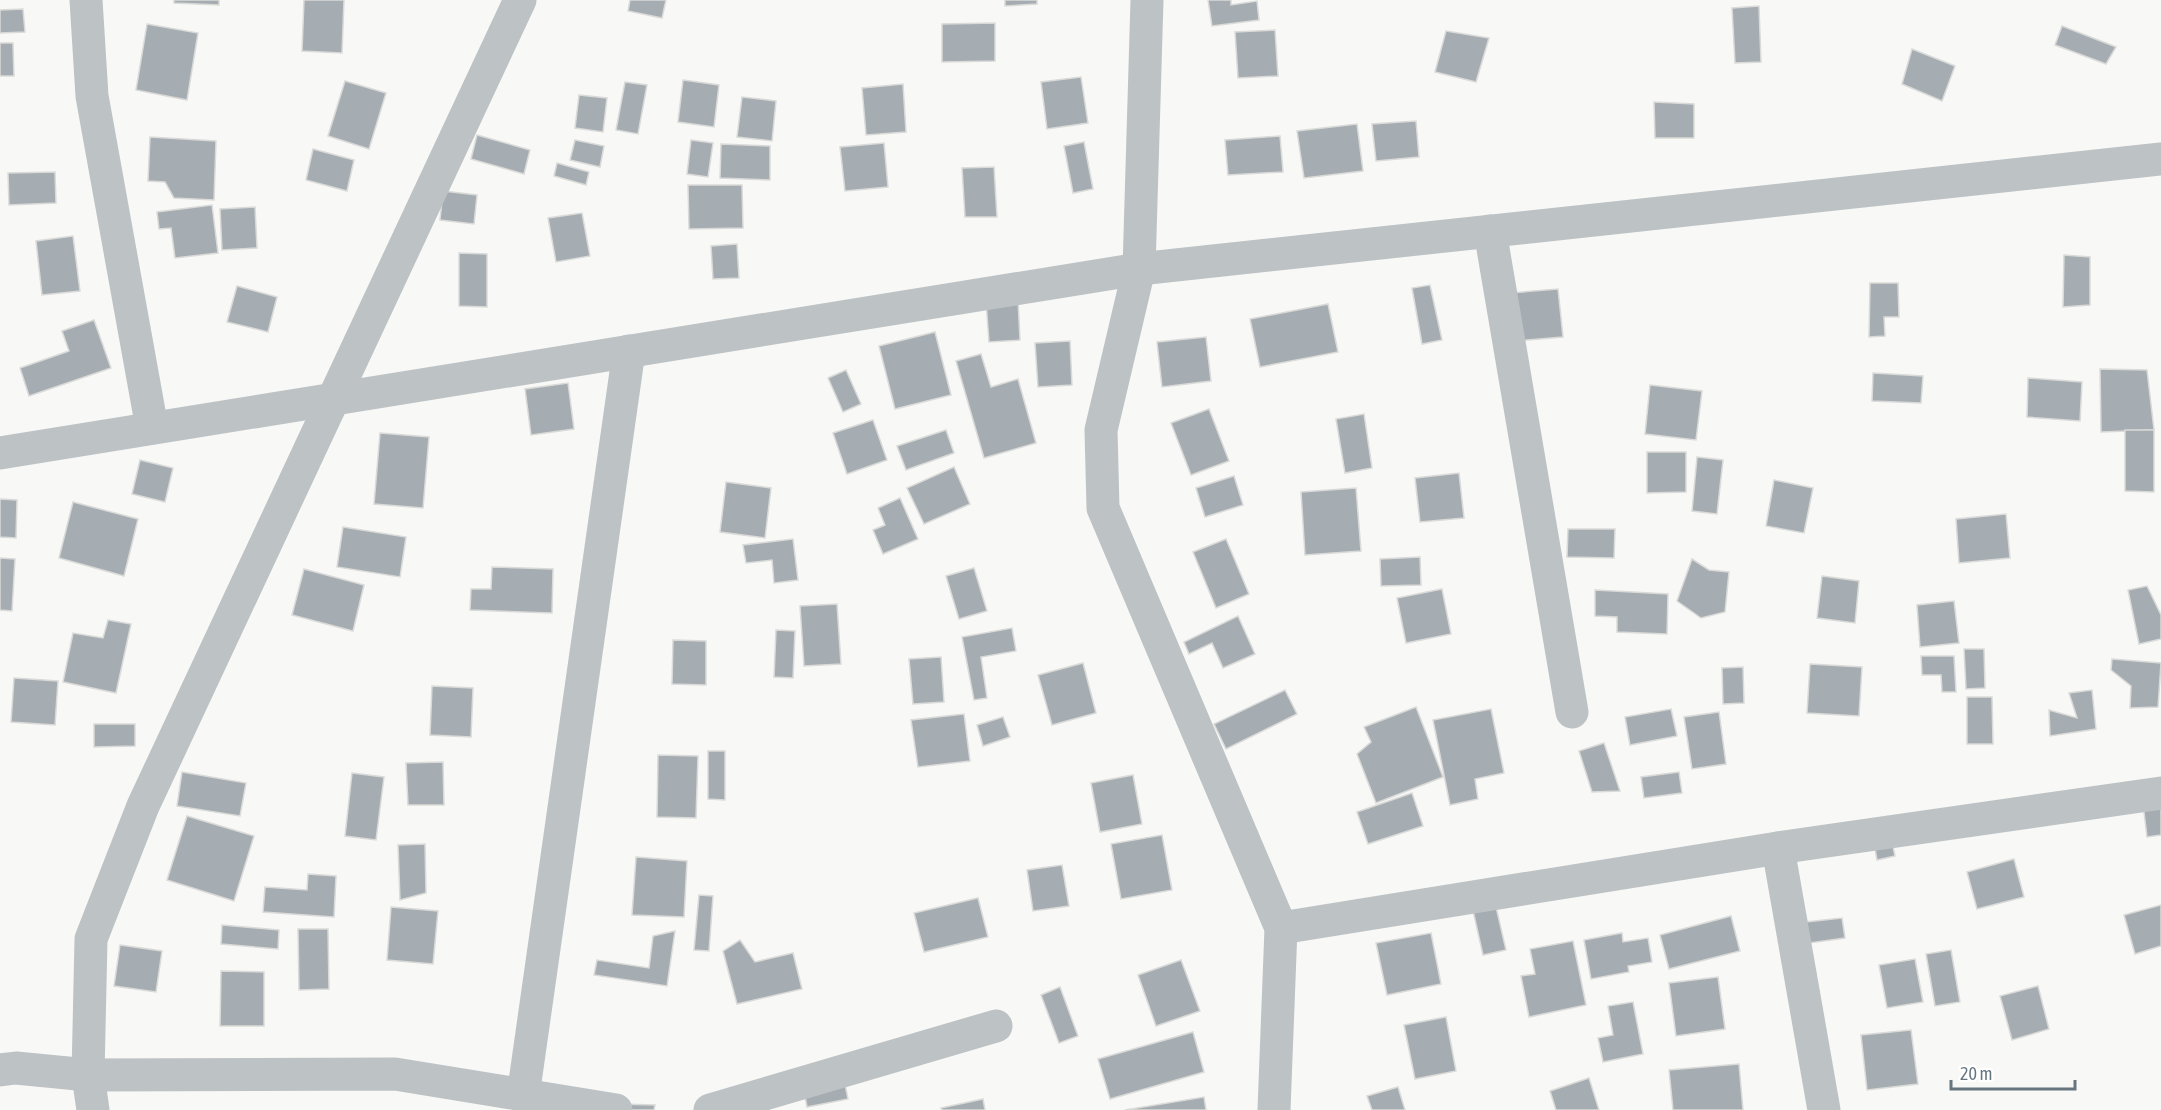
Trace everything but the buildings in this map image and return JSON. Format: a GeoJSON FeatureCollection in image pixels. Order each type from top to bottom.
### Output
{"type":"FeatureCollection","features":[{"type":"Feature","properties":{"kind":"street"},"geometry":{"type":"LineString","coordinates":[[86,0],[93,96],[152,428]]}},
{"type":"Feature","properties":{"kind":"street"},"geometry":{"type":"LineString","coordinates":[[93,1110],[88,1075],[91,939],[143,806],[520,0]]}},
{"type":"Feature","properties":{"kind":"street"},"geometry":{"type":"LineString","coordinates":[[1147,0],[1139,269],[1101,430],[1103,508],[1281,928],[1274,1110]]}},
{"type":"Feature","properties":{"kind":"street"},"geometry":{"type":"LineString","coordinates":[[0,453],[1139,269],[2161,159]]}},
{"type":"Feature","properties":{"kind":"street"},"geometry":{"type":"LineString","coordinates":[[1490,231],[1572,712]]}},
{"type":"Feature","properties":{"kind":"street"},"geometry":{"type":"LineString","coordinates":[[523,1096],[629,351]]}},
{"type":"Feature","properties":{"kind":"street"},"geometry":{"type":"LineString","coordinates":[[1281,928],[1778,848],[2161,793]]}},
{"type":"Feature","properties":{"kind":"street"},"geometry":{"type":"LineString","coordinates":[[1778,848],[1824,1110]]}},
{"type":"Feature","properties":{"kind":"street"},"geometry":{"type":"LineString","coordinates":[[710,1110],[996,1026]]}},
{"type":"Feature","properties":{"kind":"street"},"geometry":{"type":"LineString","coordinates":[[0,1070],[16,1068],[88,1075],[395,1074],[616,1110]]}}]}
